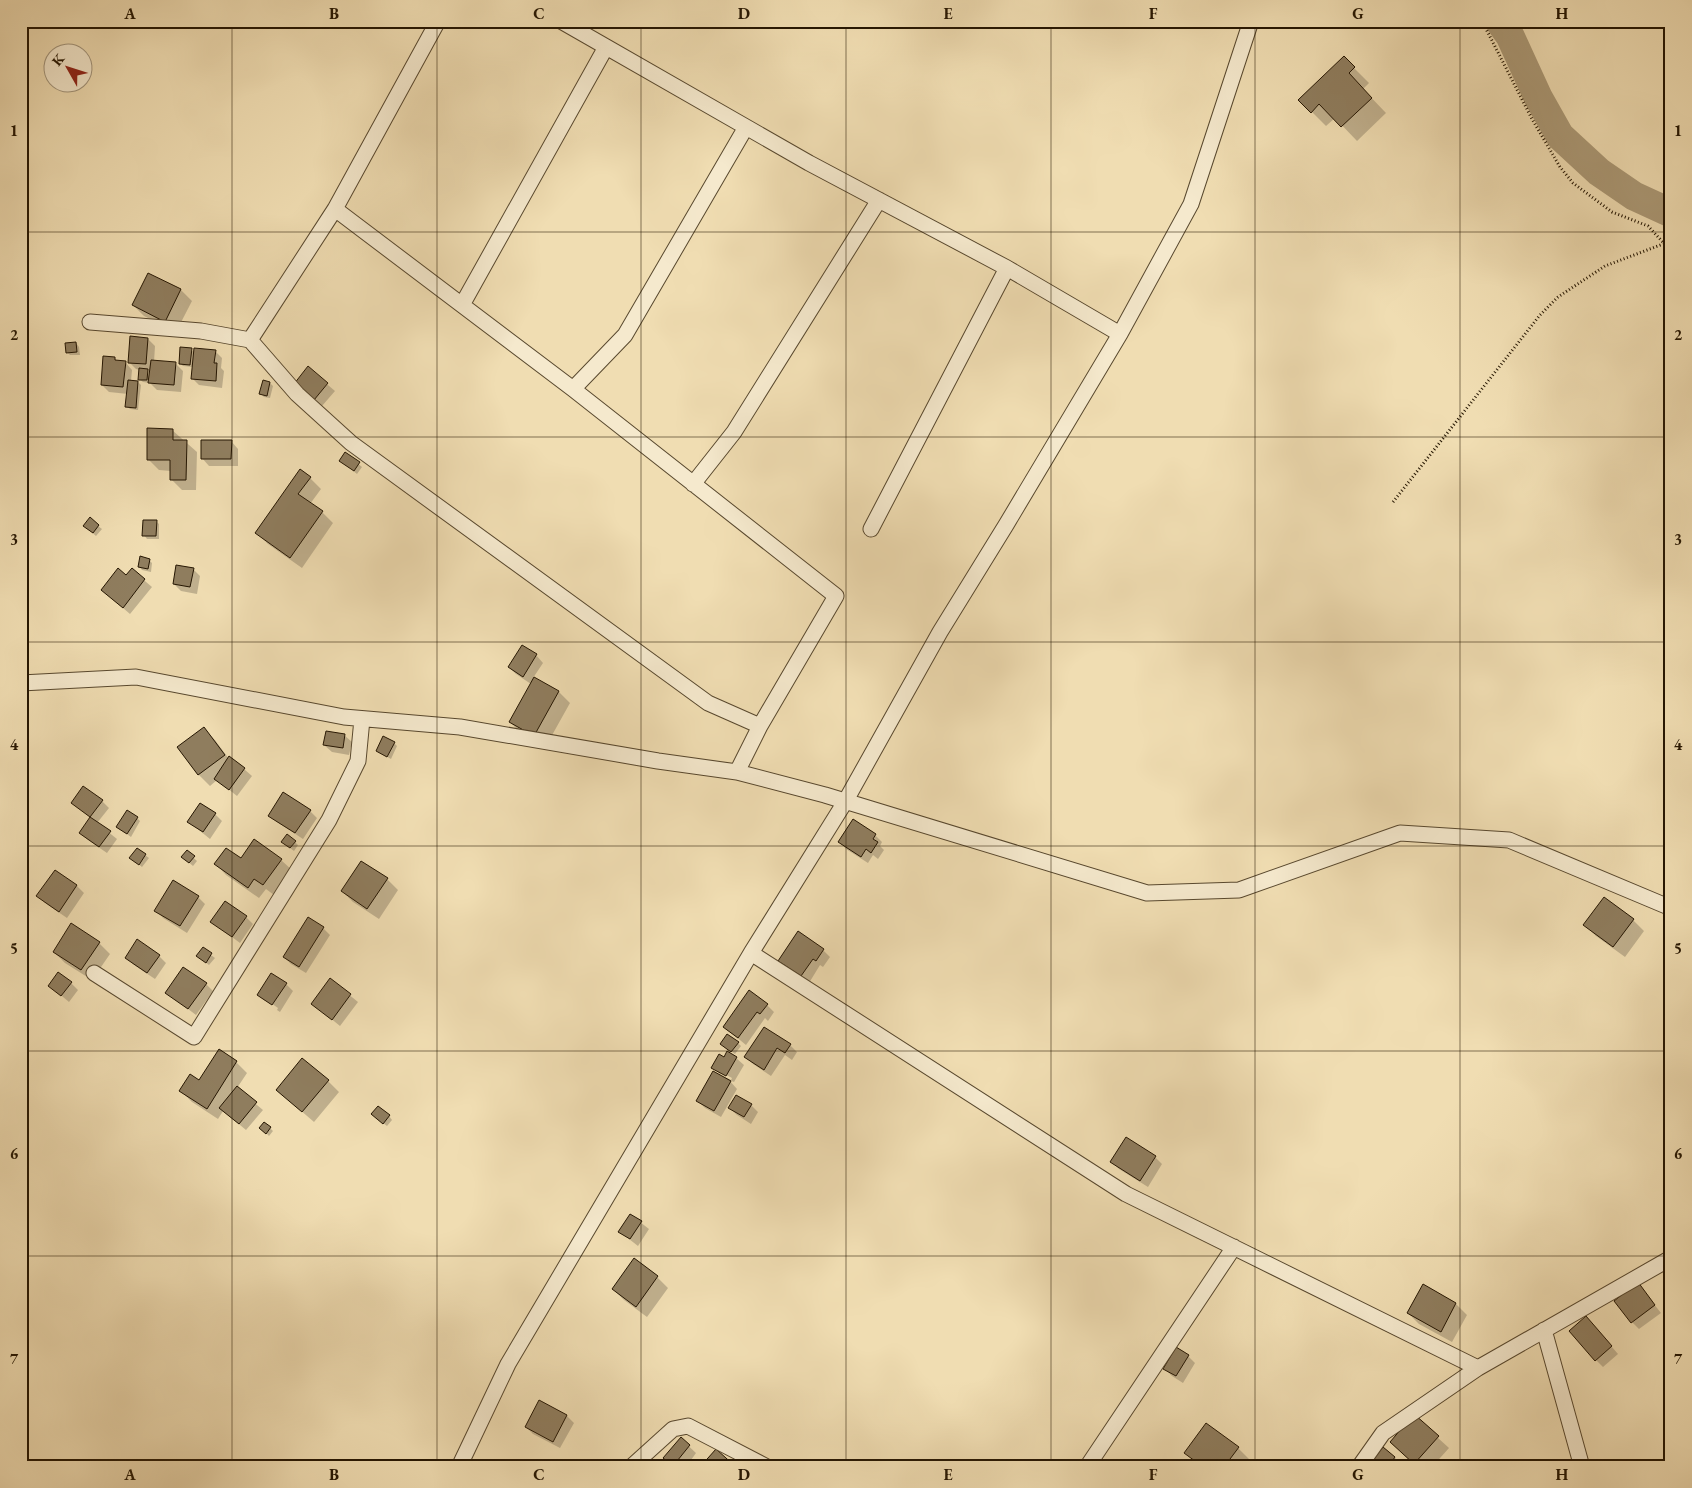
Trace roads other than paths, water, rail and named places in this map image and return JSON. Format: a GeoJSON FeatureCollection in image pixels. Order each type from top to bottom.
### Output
{"type":"FeatureCollection","features":[{"type":"Feature","properties":{"kind":"street"},"geometry":{"type":"LineString","coordinates":[[250,340],[335,208],[438,21]]}},
{"type":"Feature","properties":{"kind":"street"},"geometry":{"type":"LineString","coordinates":[[561,21],[746,127],[1007,268],[1113,330]]}},
{"type":"Feature","properties":{"kind":"street"},"geometry":{"type":"LineString","coordinates":[[459,1467],[508,1364],[843,801],[1113,330],[1191,204],[1251,21]]}},
{"type":"Feature","properties":{"kind":"street"},"geometry":{"type":"LineString","coordinates":[[462,305],[606,47]]}},
{"type":"Feature","properties":{"kind":"street"},"geometry":{"type":"LineString","coordinates":[[573,389],[625,335],[746,127]]}},
{"type":"Feature","properties":{"kind":"street"},"geometry":{"type":"LineString","coordinates":[[692,484],[734,432],[879,200]]}},
{"type":"Feature","properties":{"kind":"street"},"geometry":{"type":"LineString","coordinates":[[335,208],[573,389],[836,596],[760,726],[737,772]]}},
{"type":"Feature","properties":{"kind":"street"},"geometry":{"type":"LineString","coordinates":[[871,530],[1007,268]]}},
{"type":"Feature","properties":{"kind":"street"},"geometry":{"type":"LineString","coordinates":[[90,322],[201,330],[250,340],[297,394],[351,443],[708,703],[760,726]]}},
{"type":"Feature","properties":{"kind":"street"},"geometry":{"type":"LineString","coordinates":[[21,683],[136,677],[344,717],[460,727],[658,761],[737,772],[825,795],[1147,894],[1239,890],[1400,833],[1509,840],[1671,908]]}},
{"type":"Feature","properties":{"kind":"street"},"geometry":{"type":"LineString","coordinates":[[94,973],[194,1037],[330,820],[358,761],[362,718]]}},
{"type":"Feature","properties":{"kind":"street"},"geometry":{"type":"LineString","coordinates":[[751,953],[1126,1194],[1478,1368]]}},
{"type":"Feature","properties":{"kind":"street"},"geometry":{"type":"LineString","coordinates":[[1087,1467],[1234,1247]]}},
{"type":"Feature","properties":{"kind":"street"},"geometry":{"type":"LineString","coordinates":[[1359,1467],[1383,1433],[1478,1368],[1671,1258]]}},
{"type":"Feature","properties":{"kind":"street"},"geometry":{"type":"LineString","coordinates":[[1544,1330],[1582,1467]]}},
{"type":"Feature","properties":{"kind":"street"},"geometry":{"type":"LineString","coordinates":[[631,1467],[673,1429],[688,1426],[767,1467]]}},
{"type":"Feature","properties":{"kind":"waterway"},"geometry":{"type":"LineString","coordinates":[[1499,21],[1510,36],[1538,97],[1560,136],[1599,172],[1634,196],[1671,213]]}}]}
